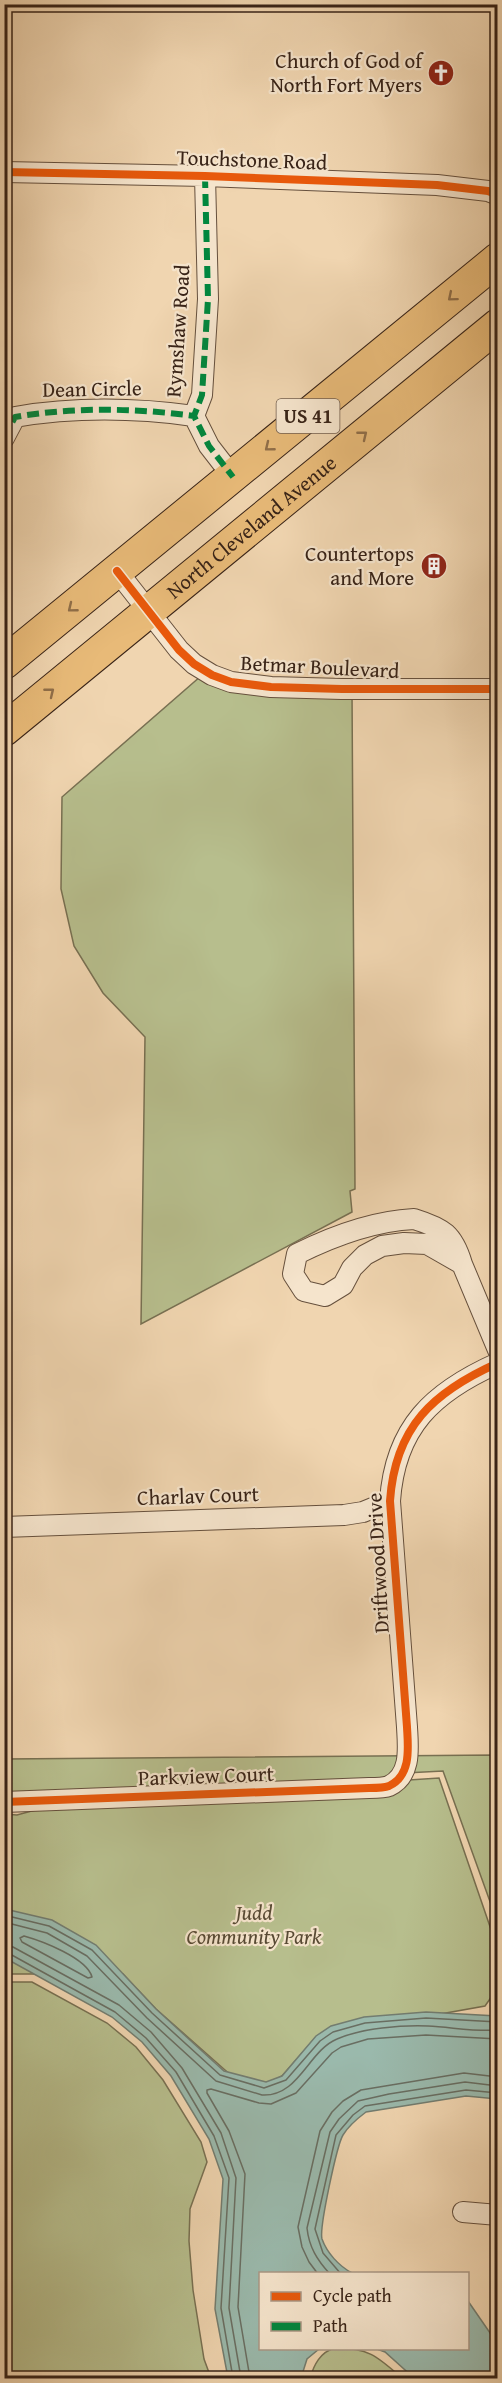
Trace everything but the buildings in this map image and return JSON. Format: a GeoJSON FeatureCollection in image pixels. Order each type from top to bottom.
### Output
{"type":"FeatureCollection","features":[{"type":"Feature","properties":{"kind":"main road","name":"US 41"},"geometry":{"type":"LineString","coordinates":[[4,663],[498,259]]}},
{"type":"Feature","properties":{"kind":"main road","name":"North Cleveland Avenue"},"geometry":{"type":"LineString","coordinates":[[4,730],[498,325]]}},
{"type":"Feature","properties":{"kind":"street","name":"Touchstone Road"},"geometry":{"type":"LineString","coordinates":[[4,172],[206,176],[437,185],[488,191],[498,195]]}},
{"type":"Feature","properties":{"kind":"street","name":"Rymshaw Road"},"geometry":{"type":"LineString","coordinates":[[206,176],[208,299],[202,395],[194,416],[209,446],[233,477]]}},
{"type":"Feature","properties":{"kind":"street","name":"Dean Circle"},"geometry":{"type":"LineString","coordinates":[[4,438],[15,417],[37,413],[157,411],[194,416]]}},
{"type":"Feature","properties":{"kind":"street","name":"Betmar Boulevard"},"geometry":{"type":"LineString","coordinates":[[117,571],[179,650],[194,664],[212,675],[231,682],[271,687],[342,689],[498,689]]}},
{"type":"Feature","properties":{"kind":"street"},"geometry":{"type":"LineString","coordinates":[[462,1264],[427,1244],[404,1243],[382,1246],[365,1255],[352,1268],[343,1285],[324,1296],[304,1291],[293,1274],[297,1254],[326,1240],[394,1220],[414,1219],[434,1225],[449,1235],[457,1248],[498,1350]]}},
{"type":"Feature","properties":{"kind":"street"},"geometry":{"type":"LineString","coordinates":[[361,1230],[371,1252]]}},
{"type":"Feature","properties":{"kind":"street","name":"Driftwood Drive"},"geometry":{"type":"LineString","coordinates":[[404,1773],[408,1754],[407,1727],[390,1501],[396,1462],[402,1444],[414,1423],[439,1395],[470,1375],[498,1363]]}},
{"type":"Feature","properties":{"kind":"street","name":"Charlav Court"},"geometry":{"type":"LineString","coordinates":[[4,1527],[344,1515],[363,1512],[390,1501]]}},
{"type":"Feature","properties":{"kind":"street","name":"Parkview Court"},"geometry":{"type":"LineString","coordinates":[[4,1802],[369,1788],[389,1786],[404,1773]]}},
{"type":"Feature","properties":{"kind":"street"},"geometry":{"type":"LineString","coordinates":[[464,2212],[498,2215]]}},
{"type":"Feature","properties":{"kind":"green space"},"geometry":{"type":"Polygon","coordinates":[[[209,669],[352,691],[355,1189],[350,1191],[352,1212],[141,1324],[145,1037],[103,993],[74,946],[61,889],[62,797],[209,669]]]}},
{"type":"Feature","properties":{"kind":"green space"},"geometry":{"type":"Polygon","coordinates":[[[497,1755],[498,1854],[495,1876],[497,1921],[443,1771],[405,1773],[357,1787],[5,1807],[4,1759],[497,1755]]]}},
{"type":"Feature","properties":{"kind":"green space","name":"Judd Community Park"},"geometry":{"type":"Polygon","coordinates":[[[439,1778],[497,1947],[497,1989],[485,2006],[317,2036],[282,2076],[251,2093],[156,2009],[123,1974],[5,1974],[5,1814],[17,1815],[61,1803],[439,1778]]]}},
{"type":"Feature","properties":{"kind":"green space"},"geometry":{"type":"Polygon","coordinates":[[[5,1982],[32,1982],[107,2023],[136,2047],[163,2080],[201,2142],[207,2162],[190,2209],[189,2241],[193,2290],[204,2359],[211,2378],[5,2378],[5,1982]]]}},
{"type":"Feature","properties":{"kind":"green space"},"geometry":{"type":"Polygon","coordinates":[[[330,2350],[365,2352],[386,2364],[402,2378],[310,2378],[313,2368],[330,2350]]]}},
{"type":"Feature","properties":{"kind":"water"},"geometry":{"type":"Polygon","coordinates":[[[5,1909],[52,1920],[96,1945],[156,2009],[224,2071],[266,2082],[282,2076],[316,2036],[331,2026],[364,2017],[426,2012],[497,2016],[497,2099],[466,2096],[366,2112],[343,2135],[329,2187],[322,2239],[334,2259],[350,2272],[259,2272],[259,2350],[318,2350],[307,2359],[301,2378],[228,2378],[215,2309],[223,2179],[209,2139],[171,2076],[142,2042],[112,2017],[5,1958],[5,1909]]]}},
{"type":"Feature","properties":{"kind":"water"},"geometry":{"type":"Polygon","coordinates":[[[469,2302],[497,2343],[497,2378],[414,2378],[385,2352],[380,2350],[469,2350],[469,2302]]]}},
{"type":"Feature","properties":{"kind":"marked path"},"geometry":{"type":"LineString","coordinates":[[205,176],[208,299],[202,395],[194,416],[209,446],[233,477]]}},
{"type":"Feature","properties":{"kind":"marked path"},"geometry":{"type":"LineString","coordinates":[[4,438],[15,417],[37,414],[104,410],[150,411],[194,416]]}},
{"type":"Feature","properties":{"kind":"cycle path"},"geometry":{"type":"LineString","coordinates":[[4,172],[205,176],[437,185],[488,191],[498,195]]}},
{"type":"Feature","properties":{"kind":"cycle path"},"geometry":{"type":"LineString","coordinates":[[117,571],[179,650],[194,664],[212,675],[231,682],[271,687],[342,689],[498,689]]}},
{"type":"Feature","properties":{"kind":"cycle path"},"geometry":{"type":"LineString","coordinates":[[4,1802],[379,1788],[389,1786],[396,1781],[405,1768],[408,1743],[390,1501],[393,1475],[409,1432],[422,1415],[454,1386],[498,1363]]}},
{"type":"Feature","properties":{"kind":"place","name":"Church of God of North Fort Myers"},"geometry":{"type":"Point","coordinates":[441,73]}},
{"type":"Feature","properties":{"kind":"place","name":"Countertops and More"},"geometry":{"type":"Point","coordinates":[434,566]}}]}
